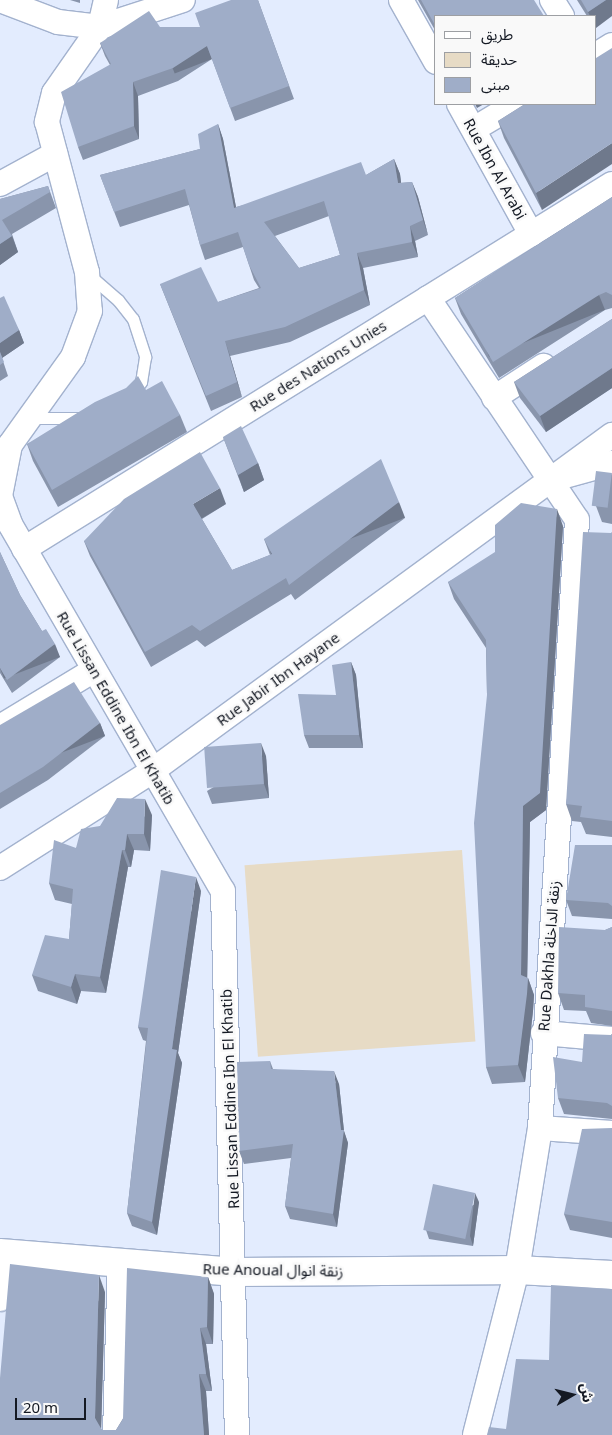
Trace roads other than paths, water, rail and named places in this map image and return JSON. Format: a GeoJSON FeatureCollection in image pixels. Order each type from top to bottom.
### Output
{"type":"FeatureCollection","features":[{"type":"Feature","properties":{"kind":"street"},"geometry":{"type":"LineString","coordinates":[[0,0],[58,22],[100,27],[183,0]]}},
{"type":"Feature","properties":{"kind":"street"},"geometry":{"type":"LineString","coordinates":[[100,27],[106,0]]}},
{"type":"Feature","properties":{"kind":"street"},"geometry":{"type":"LineString","coordinates":[[401,0],[434,58]]}},
{"type":"Feature","properties":{"kind":"street"},"geometry":{"type":"LineString","coordinates":[[552,0],[561,15]]}},
{"type":"Feature","properties":{"kind":"street","name":"Rue Lissan Eddine Ibn El Khatib"},"geometry":{"type":"LineString","coordinates":[[100,27],[54,92],[47,122],[87,272],[90,311],[76,348],[32,418],[5,446],[0,496],[5,526],[24,549],[223,891],[238,1435]]}},
{"type":"Feature","properties":{"kind":"street"},"geometry":{"type":"LineString","coordinates":[[597,54],[612,45]]}},
{"type":"Feature","properties":{"kind":"street","name":"Rue Ibn Al Arabi"},"geometry":{"type":"LineString","coordinates":[[460,105],[531,234]]}},
{"type":"Feature","properties":{"kind":"street"},"geometry":{"type":"LineString","coordinates":[[474,129],[514,105]]}},
{"type":"Feature","properties":{"kind":"street"},"geometry":{"type":"LineString","coordinates":[[0,184],[55,154]]}},
{"type":"Feature","properties":{"kind":"street","name":"Rue des Nations Unies"},"geometry":{"type":"LineString","coordinates":[[24,549],[612,184]]}},
{"type":"Feature","properties":{"kind":"street","name":"Rue Dakhla زنقة الداخلة"},"geometry":{"type":"LineString","coordinates":[[428,298],[577,520],[543,1033],[540,1128],[517,1270],[475,1435]]}},
{"type":"Feature","properties":{"kind":"street"},"geometry":{"type":"LineString","coordinates":[[494,398],[565,353]]}},
{"type":"Feature","properties":{"kind":"street","name":"Rue Jabir Ibn Hayane"},"geometry":{"type":"LineString","coordinates":[[0,868],[152,771],[612,435]]}},
{"type":"Feature","properties":{"kind":"street"},"geometry":{"type":"LineString","coordinates":[[549,480],[612,463]]}},
{"type":"Feature","properties":{"kind":"street"},"geometry":{"type":"LineString","coordinates":[[576,533],[603,536]]}},
{"type":"Feature","properties":{"kind":"street"},"geometry":{"type":"LineString","coordinates":[[0,727],[94,670]]}},
{"type":"Feature","properties":{"kind":"street"},"geometry":{"type":"LineString","coordinates":[[556,846],[584,848]]}},
{"type":"Feature","properties":{"kind":"street"},"geometry":{"type":"LineString","coordinates":[[550,928],[577,930]]}},
{"type":"Feature","properties":{"kind":"street"},"geometry":{"type":"LineString","coordinates":[[543,1033],[612,1039]]}},
{"type":"Feature","properties":{"kind":"street"},"geometry":{"type":"LineString","coordinates":[[540,1128],[612,1133]]}},
{"type":"Feature","properties":{"kind":"street"},"geometry":{"type":"LineString","coordinates":[[0,1299],[2,1254]]}},
{"type":"Feature","properties":{"kind":"street","name":"Rue Anoual زنقة انوال"},"geometry":{"type":"LineString","coordinates":[[2,1254],[120,1261],[235,1272],[517,1270],[612,1276]]}},
{"type":"Feature","properties":{"kind":"street"},"geometry":{"type":"LineString","coordinates":[[115,1435],[120,1261]]}},
{"type":"Feature","properties":{"kind":"lane"},"geometry":{"type":"LineString","coordinates":[[87,272],[118,300],[133,319],[145,357],[141,382],[122,402]]}},
{"type":"Feature","properties":{"kind":"lane"},"geometry":{"type":"LineString","coordinates":[[32,418],[86,418],[94,416]]}}]}
